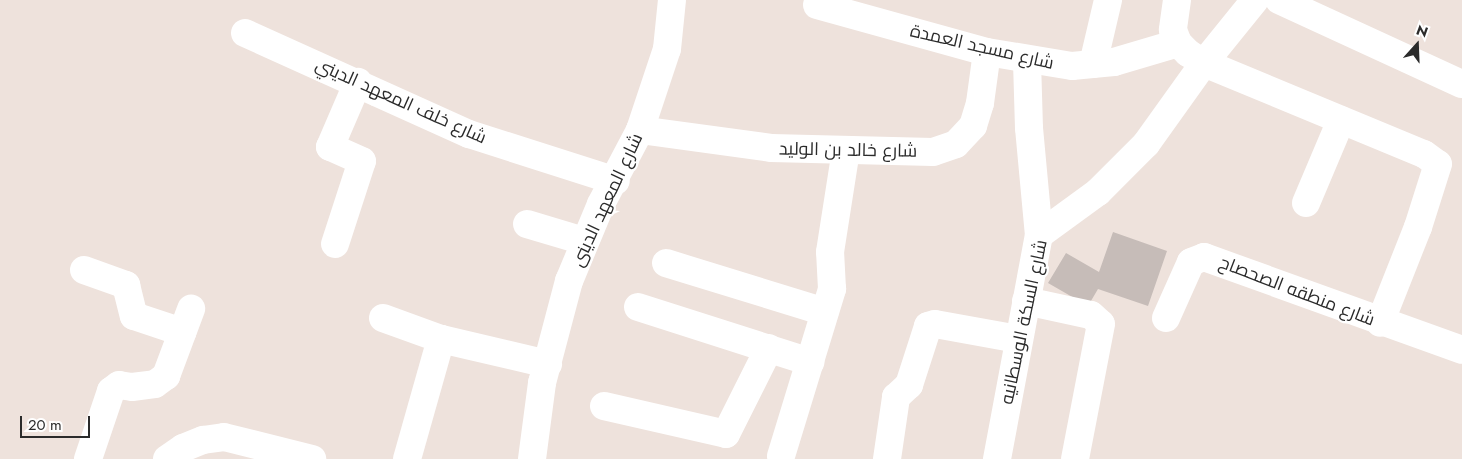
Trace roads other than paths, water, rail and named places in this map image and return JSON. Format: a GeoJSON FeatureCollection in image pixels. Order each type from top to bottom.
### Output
{"type":"FeatureCollection","features":[{"type":"Feature","properties":{"kind":"street","name":"شارع المعهد الدينى"},"geometry":{"type":"LineString","coordinates":[[532,459],[535,418],[564,297],[584,241],[601,204],[616,181],[640,130],[667,48],[672,0]]}},
{"type":"Feature","properties":{"kind":"street"},"geometry":{"type":"LineString","coordinates":[[1093,64],[1108,0]]}},
{"type":"Feature","properties":{"kind":"street"},"geometry":{"type":"LineString","coordinates":[[1176,0],[1173,30],[1178,43],[1204,63],[1424,154],[1438,164],[1418,228],[1380,323]]}},
{"type":"Feature","properties":{"kind":"street","name":"شارع السكة الوسطانيه"},"geometry":{"type":"LineString","coordinates":[[997,459],[1039,235],[1098,192],[1146,144],[1204,63],[1255,0]]}},
{"type":"Feature","properties":{"kind":"street"},"geometry":{"type":"LineString","coordinates":[[1279,0],[1462,84]]}},
{"type":"Feature","properties":{"kind":"street","name":"شارع مسجد العمدة"},"geometry":{"type":"LineString","coordinates":[[817,5],[987,52],[1027,61],[1072,66],[1114,62],[1178,43]]}},
{"type":"Feature","properties":{"kind":"street","name":"شارع خلف المعهد الديني"},"geometry":{"type":"LineString","coordinates":[[245,33],[358,82],[470,134],[616,181]]}},
{"type":"Feature","properties":{"kind":"street","name":"شارع خالد بن الوليد"},"geometry":{"type":"LineString","coordinates":[[640,130],[733,145],[933,152],[956,144],[973,126],[980,103],[987,52]]}},
{"type":"Feature","properties":{"kind":"street"},"geometry":{"type":"LineString","coordinates":[[1027,61],[1029,128],[1039,235]]}},
{"type":"Feature","properties":{"kind":"street"},"geometry":{"type":"LineString","coordinates":[[334,244],[362,161],[330,147],[358,82]]}},
{"type":"Feature","properties":{"kind":"street"},"geometry":{"type":"LineString","coordinates":[[1306,203],[1341,120]]}},
{"type":"Feature","properties":{"kind":"street"},"geometry":{"type":"LineString","coordinates":[[781,456],[832,289],[830,252],[846,150]]}},
{"type":"Feature","properties":{"kind":"street"},"geometry":{"type":"LineString","coordinates":[[527,224],[584,241]]}},
{"type":"Feature","properties":{"kind":"street","name":"شارع منطقه الصحصاح"},"geometry":{"type":"LineString","coordinates":[[1166,318],[1191,262],[1204,257],[1380,323],[1462,350]]}},
{"type":"Feature","properties":{"kind":"street"},"geometry":{"type":"LineString","coordinates":[[666,263],[825,312]]}},
{"type":"Feature","properties":{"kind":"street"},"geometry":{"type":"LineString","coordinates":[[84,270],[126,285],[134,316],[187,321],[169,371],[162,380],[143,387],[119,385],[111,391],[88,459]]}},
{"type":"Feature","properties":{"kind":"street"},"geometry":{"type":"LineString","coordinates":[[1026,301],[1091,315],[1101,324],[1075,459]]}},
{"type":"Feature","properties":{"kind":"street"},"geometry":{"type":"LineString","coordinates":[[638,308],[810,362]]}},
{"type":"Feature","properties":{"kind":"street"},"geometry":{"type":"LineString","coordinates":[[382,318],[441,339],[548,364]]}},
{"type":"Feature","properties":{"kind":"street"},"geometry":{"type":"LineString","coordinates":[[887,459],[896,397],[909,385],[928,326],[935,324],[1018,339]]}},
{"type":"Feature","properties":{"kind":"street"},"geometry":{"type":"LineString","coordinates":[[408,459],[441,339]]}},
{"type":"Feature","properties":{"kind":"street"},"geometry":{"type":"LineString","coordinates":[[604,406],[726,434],[769,348]]}},
{"type":"Feature","properties":{"kind":"street"},"geometry":{"type":"LineString","coordinates":[[167,459],[183,448],[203,440],[224,438],[312,459]]}}]}
